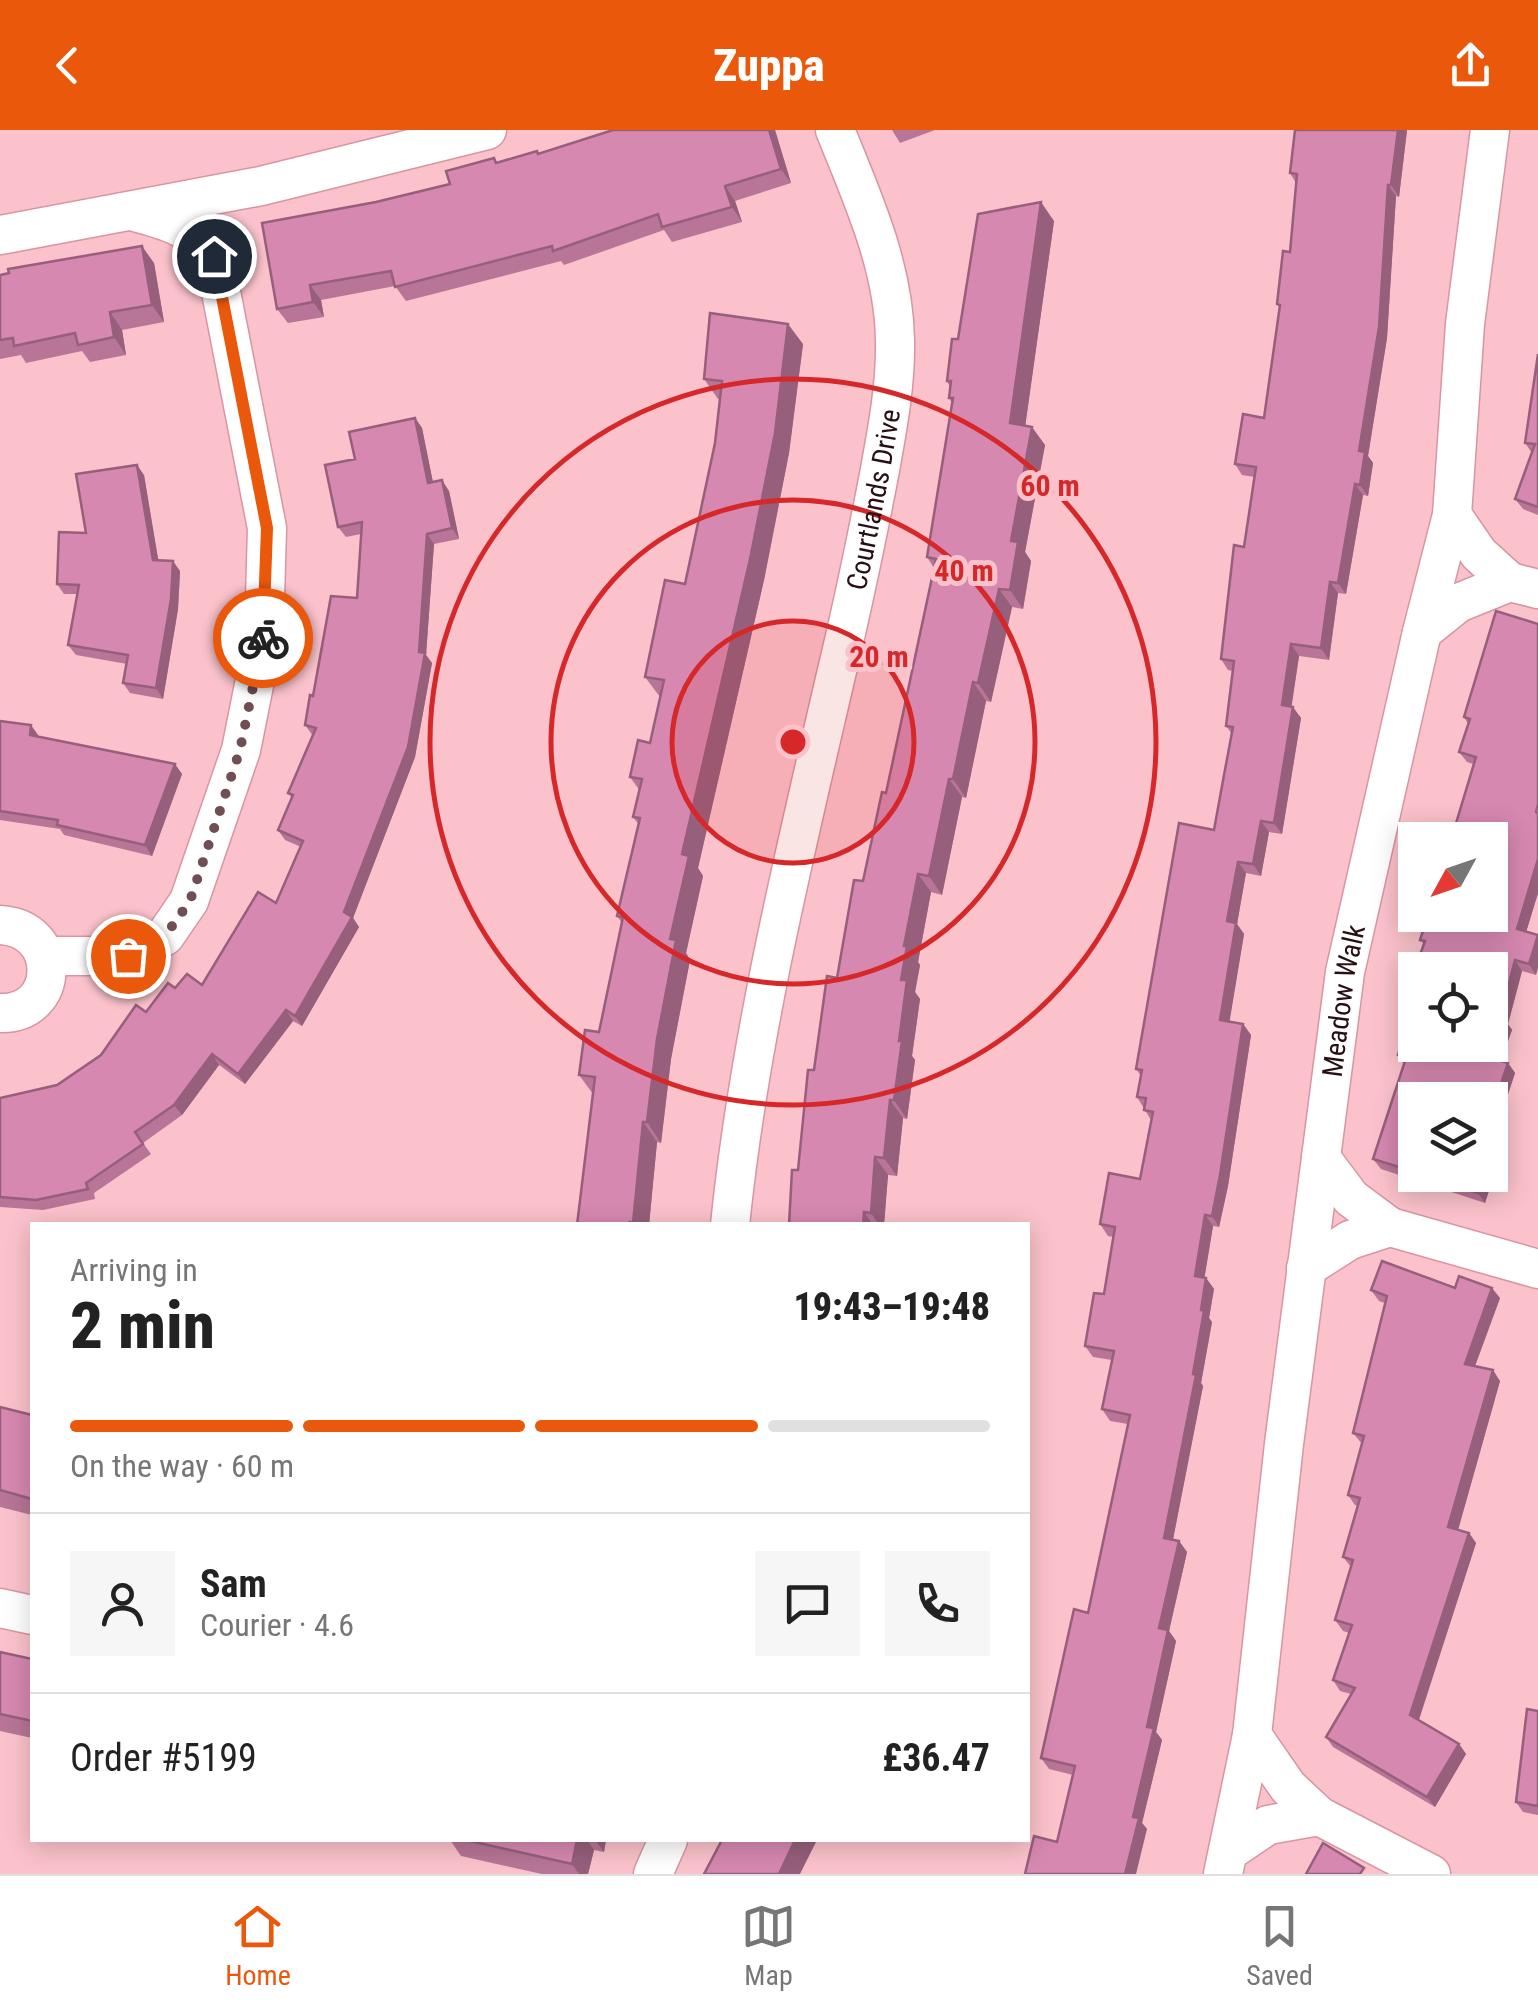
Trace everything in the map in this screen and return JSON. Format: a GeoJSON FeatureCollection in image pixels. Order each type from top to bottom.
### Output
{"type":"FeatureCollection","features":[{"type":"Feature","properties":{"kind":"street"},"geometry":{"type":"LineString","coordinates":[[0,235],[261,186],[487,130]]}},
{"type":"Feature","properties":{"kind":"street","name":"Courtlands Drive"},"geometry":{"type":"LineString","coordinates":[[730,1222],[739,1136],[766,994],[862,564],[891,409],[896,339],[889,288],[880,246],[835,130]]}},
{"type":"Feature","properties":{"kind":"street","name":"Meadow Walk"},"geometry":{"type":"LineString","coordinates":[[1225,1863],[1252,1735],[1344,972],[1452,516],[1465,324],[1490,130]]}},
{"type":"Feature","properties":{"kind":"street"},"geometry":{"type":"LineString","coordinates":[[214,256],[225,231],[261,186]]}},
{"type":"Feature","properties":{"kind":"street"},"geometry":{"type":"LineString","coordinates":[[45,956],[128,956],[165,936],[190,901],[240,750],[264,635],[267,528],[214,256],[200,237],[167,220],[132,211]]}},
{"type":"Feature","properties":{"kind":"street"},"geometry":{"type":"LineString","coordinates":[[1452,516],[1479,554],[1524,586]]}},
{"type":"Feature","properties":{"kind":"street"},"geometry":{"type":"LineString","coordinates":[[1422,632],[1458,603],[1524,586]]}},
{"type":"Feature","properties":{"kind":"street"},"geometry":{"type":"LineString","coordinates":[[0,926],[29,934],[45,956],[48,972],[36,999],[24,1009],[0,1013]]}},
{"type":"Feature","properties":{"kind":"street"},"geometry":{"type":"LineString","coordinates":[[1320,1158],[1351,1198],[1390,1228],[1538,1269]]}},
{"type":"Feature","properties":{"kind":"street"},"geometry":{"type":"LineString","coordinates":[[1306,1268],[1350,1240],[1390,1228]]}},
{"type":"Feature","properties":{"kind":"street"},"geometry":{"type":"LineString","coordinates":[[0,1608],[30,1615]]}},
{"type":"Feature","properties":{"kind":"street"},"geometry":{"type":"LineString","coordinates":[[1252,1735],[1288,1787],[1319,1816],[1432,1874]]}},
{"type":"Feature","properties":{"kind":"street"},"geometry":{"type":"LineString","coordinates":[[1225,1863],[1268,1825],[1319,1816]]}},
{"type":"Feature","properties":{"kind":"building"},"geometry":{"type":"Polygon","coordinates":[[[613,130],[769,130],[781,169],[725,186],[732,207],[662,227],[658,214],[553,251],[552,246],[395,287],[391,271],[310,285],[313,302],[277,309],[262,223],[450,184],[446,171],[494,158],[496,163],[537,151],[538,154],[613,130]]]}},
{"type":"Feature","properties":{"kind":"building"},"geometry":{"type":"Polygon","coordinates":[[[1295,130],[1398,130],[1388,185],[1379,327],[1359,451],[1365,452],[1360,485],[1355,484],[1338,583],[1330,582],[1321,648],[1291,644],[1282,705],[1293,707],[1274,823],[1261,821],[1253,864],[1238,862],[1227,921],[1236,923],[1220,1020],[1243,1024],[1220,1175],[1212,1216],[1205,1215],[1195,1276],[1206,1278],[1201,1310],[1204,1311],[1193,1374],[1196,1375],[1164,1538],[1179,1541],[1159,1628],[1168,1630],[1147,1727],[1154,1728],[1133,1817],[1139,1818],[1125,1874],[1025,1874],[1034,1836],[1057,1842],[1075,1766],[1041,1758],[1074,1609],[1088,1613],[1130,1415],[1102,1409],[1114,1351],[1085,1346],[1094,1293],[1104,1294],[1115,1227],[1100,1224],[1109,1173],[1140,1179],[1153,1112],[1144,1110],[1146,1098],[1137,1097],[1142,1070],[1136,1069],[1179,823],[1214,830],[1233,727],[1226,726],[1234,661],[1221,659],[1234,545],[1244,547],[1256,467],[1235,464],[1243,414],[1264,418],[1280,305],[1277,304],[1283,251],[1290,252],[1297,174],[1290,173],[1295,130]]]}},
{"type":"Feature","properties":{"kind":"building"},"geometry":{"type":"Polygon","coordinates":[[[1041,202],[1010,423],[1032,427],[1011,541],[1018,542],[1010,590],[999,589],[978,683],[973,682],[953,779],[949,779],[929,876],[918,874],[904,946],[901,980],[907,980],[894,1100],[890,1100],[884,1158],[875,1157],[871,1213],[864,1212],[863,1222],[789,1222],[792,1170],[798,1170],[808,1070],[814,1070],[827,976],[837,978],[854,880],[863,881],[936,559],[927,557],[953,398],[949,398],[951,381],[947,381],[952,339],[958,339],[978,214],[1041,202]]]}},
{"type":"Feature","properties":{"kind":"building"},"geometry":{"type":"Polygon","coordinates":[[[142,246],[152,305],[110,312],[114,337],[78,345],[75,333],[14,346],[13,338],[0,340],[0,275],[9,273],[8,269],[142,246]]]}},
{"type":"Feature","properties":{"kind":"building"},"geometry":{"type":"Polygon","coordinates":[[[710,313],[788,324],[775,433],[750,559],[682,854],[689,856],[670,939],[676,940],[657,1039],[647,1122],[643,1122],[633,1222],[577,1222],[595,1077],[579,1075],[585,1030],[599,1032],[623,917],[617,916],[640,818],[633,817],[642,779],[630,777],[638,740],[650,743],[664,680],[645,677],[665,580],[685,584],[715,443],[722,381],[704,379],[710,313]]]}},
{"type":"Feature","properties":{"kind":"building"},"geometry":{"type":"Polygon","coordinates":[[[1538,354],[1538,507],[1515,499],[1535,444],[1525,443],[1538,354]]]}},
{"type":"Feature","properties":{"kind":"building"},"geometry":{"type":"Polygon","coordinates":[[[415,418],[428,483],[442,480],[452,528],[427,534],[419,652],[425,653],[408,747],[344,912],[352,917],[295,1016],[286,1010],[238,1074],[212,1054],[174,1105],[135,1132],[143,1144],[86,1183],[88,1189],[36,1200],[0,1197],[0,1098],[57,1085],[101,1055],[136,1005],[146,1012],[168,983],[175,988],[187,974],[202,985],[258,892],[276,903],[303,841],[278,830],[293,795],[288,793],[316,728],[305,725],[331,596],[357,598],[362,522],[338,527],[325,465],[355,459],[349,432],[415,418]]]}},
{"type":"Feature","properties":{"kind":"building"},"geometry":{"type":"Polygon","coordinates":[[[137,465],[153,560],[173,561],[171,599],[156,688],[123,683],[128,655],[68,645],[79,585],[57,584],[59,532],[86,533],[76,474],[137,465]]]}},
{"type":"Feature","properties":{"kind":"building"},"geometry":{"type":"Polygon","coordinates":[[[1496,611],[1538,624],[1538,859],[1517,929],[1538,935],[1529,964],[1515,960],[1508,987],[1508,952],[1421,952],[1425,941],[1420,940],[1423,932],[1508,932],[1508,822],[1456,822],[1476,757],[1459,752],[1470,719],[1464,717],[1496,611]]]}},
{"type":"Feature","properties":{"kind":"building"},"geometry":{"type":"Polygon","coordinates":[[[0,721],[31,725],[30,735],[175,764],[145,845],[57,825],[58,820],[0,811],[0,721]]]}},
{"type":"Feature","properties":{"kind":"building"},"geometry":{"type":"Polygon","coordinates":[[[1405,1062],[1508,1063],[1502,1082],[1398,1082],[1405,1062]]]}},
{"type":"Feature","properties":{"kind":"building"},"geometry":{"type":"Polygon","coordinates":[[[1398,1082],[1398,1167],[1373,1159],[1398,1082]]]}},
{"type":"Feature","properties":{"kind":"building"},"geometry":{"type":"Polygon","coordinates":[[[1382,1261],[1455,1288],[1459,1276],[1492,1288],[1465,1364],[1493,1370],[1448,1527],[1469,1533],[1410,1715],[1459,1744],[1427,1797],[1326,1737],[1355,1688],[1333,1680],[1352,1625],[1335,1620],[1353,1560],[1343,1557],[1360,1498],[1348,1495],[1364,1436],[1353,1433],[1387,1296],[1371,1290],[1382,1261]]]}},
{"type":"Feature","properties":{"kind":"building"},"geometry":{"type":"Polygon","coordinates":[[[0,1407],[30,1414],[30,1498],[0,1490],[0,1407]]]}},
{"type":"Feature","properties":{"kind":"building"},"geometry":{"type":"Polygon","coordinates":[[[0,1652],[30,1659],[30,1721],[0,1714],[0,1652]]]}},
{"type":"Feature","properties":{"kind":"building"},"geometry":{"type":"Polygon","coordinates":[[[1527,1709],[1538,1711],[1538,1806],[1516,1802],[1527,1709]]]}},
{"type":"Feature","properties":{"kind":"building"},"geometry":{"type":"Polygon","coordinates":[[[475,1842],[577,1842],[572,1864],[475,1842]]]}},
{"type":"Feature","properties":{"kind":"building"},"geometry":{"type":"Polygon","coordinates":[[[721,1842],[794,1842],[779,1874],[704,1874],[721,1842]]]}},
{"type":"Feature","properties":{"kind":"building"},"geometry":{"type":"Polygon","coordinates":[[[1323,1843],[1364,1868],[1360,1874],[1306,1874],[1323,1843]]]}},
{"type":"Feature","properties":{"kind":"way so far"},"geometry":{"type":"LineString","coordinates":[[128,956],[165,936],[190,901],[240,750],[263,638]]}},
{"type":"Feature","properties":{"kind":"route"},"geometry":{"type":"LineString","coordinates":[[214,256],[267,528],[263,638]]}}]}
